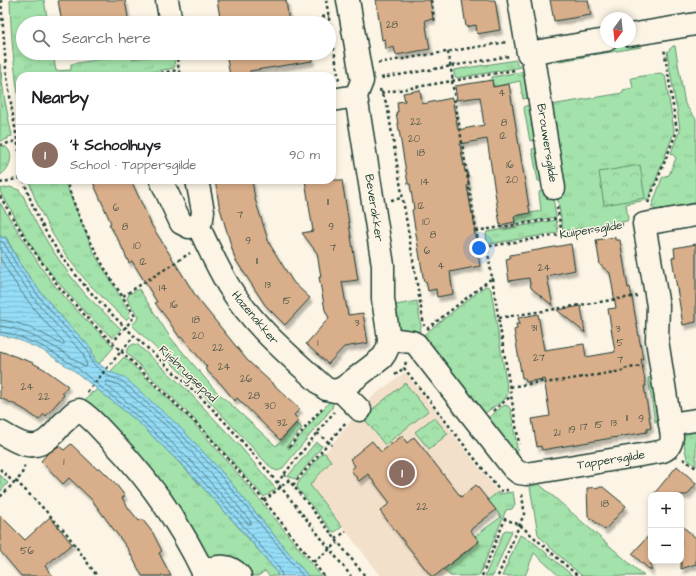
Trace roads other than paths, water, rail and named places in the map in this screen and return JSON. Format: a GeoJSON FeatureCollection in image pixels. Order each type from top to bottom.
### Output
{"type":"FeatureCollection","features":[{"type":"Feature","properties":{"kind":"street"},"geometry":{"type":"LineString","coordinates":[[167,0],[170,16]]}},
{"type":"Feature","properties":{"kind":"street","name":"Beverakker"},"geometry":{"type":"LineString","coordinates":[[337,391],[382,358],[389,344],[383,299],[383,265],[354,88],[348,0]]}},
{"type":"Feature","properties":{"kind":"street","name":"Brouwersgilde"},"geometry":{"type":"LineString","coordinates":[[519,0],[554,188]]}},
{"type":"Feature","properties":{"kind":"street"},"geometry":{"type":"LineString","coordinates":[[636,35],[696,24]]}},
{"type":"Feature","properties":{"kind":"street"},"geometry":{"type":"LineString","coordinates":[[528,47],[600,41]]}},
{"type":"Feature","properties":{"kind":"street"},"geometry":{"type":"LineString","coordinates":[[163,184],[180,223],[202,234],[203,211],[199,184]]}},
{"type":"Feature","properties":{"kind":"street","name":"Tappersgilde"},"geometry":{"type":"LineString","coordinates":[[389,339],[418,337],[416,344],[513,468],[520,480],[526,474],[665,450],[669,447],[672,437],[657,340],[658,306],[644,224],[696,215]]}},
{"type":"Feature","properties":{"kind":"street","name":"Hazenakker"},"geometry":{"type":"LineString","coordinates":[[202,234],[228,286],[270,338],[326,389],[337,391],[360,410]]}},
{"type":"Feature","properties":{"kind":"street"},"geometry":{"type":"LineString","coordinates":[[0,432],[23,444],[37,444],[48,439],[76,411],[79,410],[84,413],[124,454],[154,490],[178,525],[204,573],[218,566],[231,569],[240,576]]}},
{"type":"Feature","properties":{"kind":"street"},"geometry":{"type":"LineString","coordinates":[[670,424],[696,420]]}},
{"type":"Feature","properties":{"kind":"water"},"geometry":{"type":"Polygon","coordinates":[[[0,234],[2,238],[5,237],[22,267],[43,295],[91,348],[95,361],[110,372],[124,377],[178,425],[222,472],[308,576],[278,576],[276,571],[245,534],[186,469],[136,420],[73,370],[42,350],[14,338],[0,335],[0,234]]]}},
{"type":"Feature","properties":{"kind":"place","name":"'t Schoolhuys"},"geometry":{"type":"Point","coordinates":[402,473]}}]}
